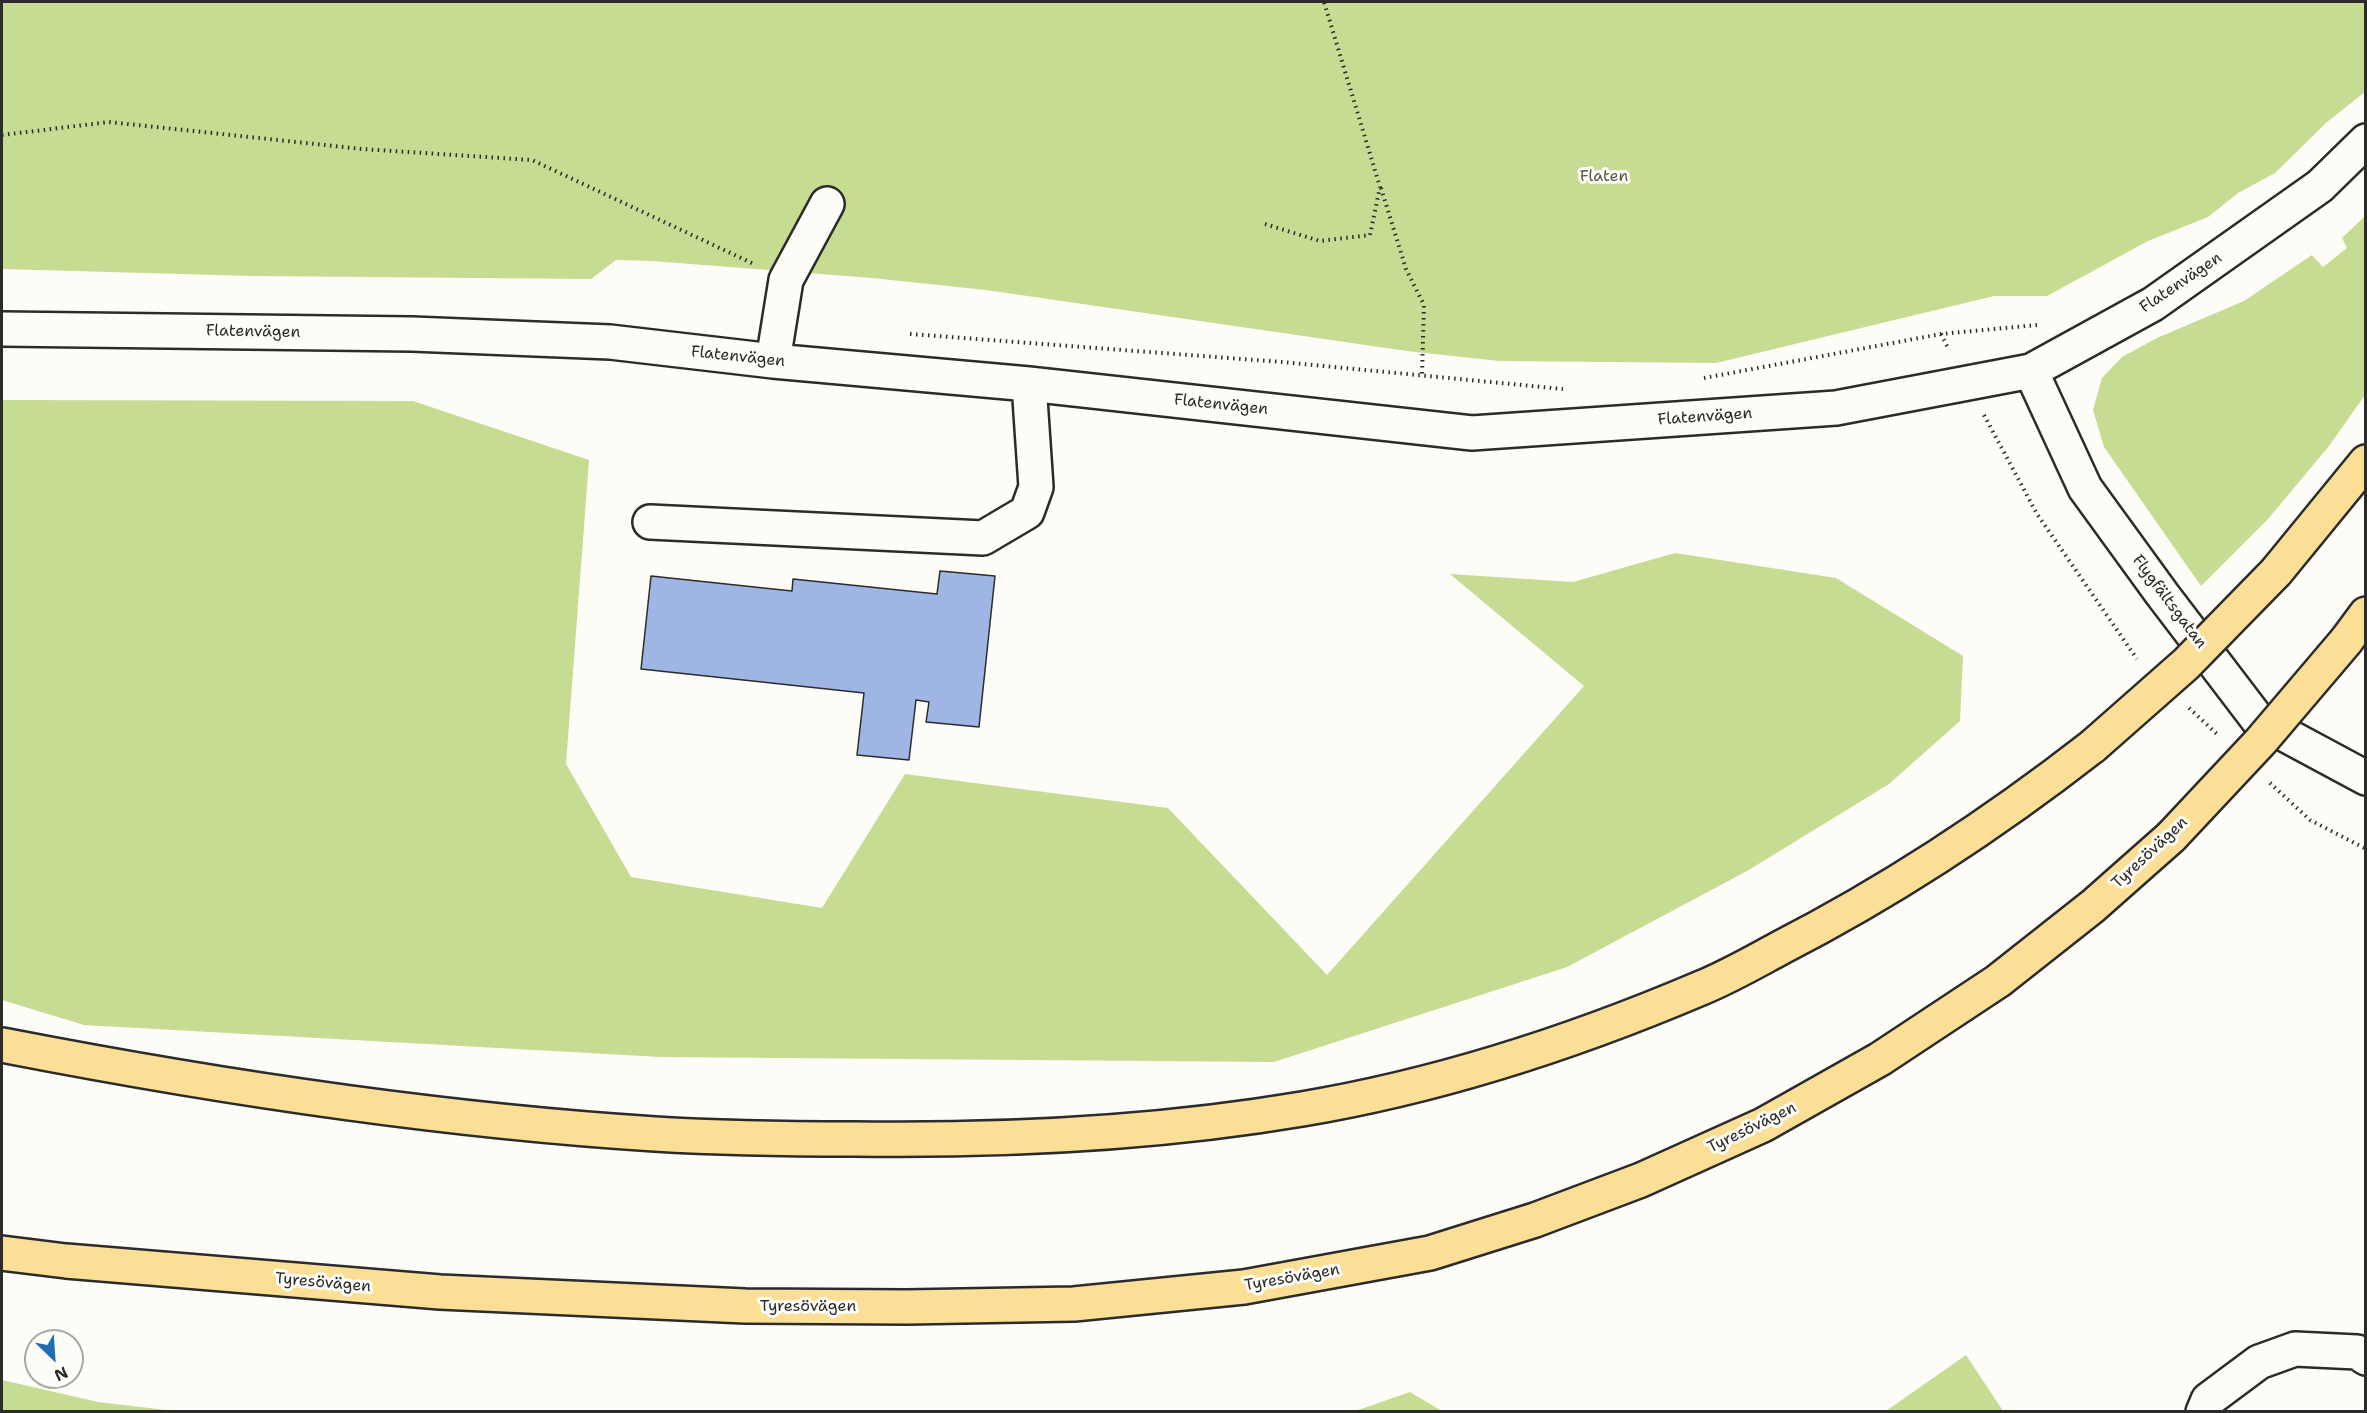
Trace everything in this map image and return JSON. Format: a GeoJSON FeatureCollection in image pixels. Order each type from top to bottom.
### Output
{"type":"FeatureCollection","features":[{"type":"Feature","properties":{"kind":"highway"},"geometry":{"type":"LineString","coordinates":[[2,1045],[246,1090],[518,1123],[659,1134],[926,1140],[1066,1135],[1206,1122],[1304,1109],[1405,1088],[1503,1061],[1602,1027],[1706,986],[1837,919],[1956,847],[2023,801],[2093,746],[2186,664],[2276,572],[2366,462]]}},
{"type":"Feature","properties":{"kind":"highway","name":"Tyresövägen"},"geometry":{"type":"LineString","coordinates":[[2,1253],[66,1261],[440,1292],[745,1306],[907,1307],[1074,1304],[1233,1288],[1430,1253],[1535,1220],[1641,1180],[1763,1125],[1880,1059],[1998,981],[2093,906],[2171,837],[2261,741],[2366,614]]}},
{"type":"Feature","properties":{"kind":"street","name":"Flatenvägen"},"geometry":{"type":"LineString","coordinates":[[2,329],[423,334],[610,342],[773,361],[1029,384],[1472,433],[1836,408],[2031,371],[2153,304],[2319,186],[2366,141]]}},
{"type":"Feature","properties":{"kind":"street"},"geometry":{"type":"LineString","coordinates":[[773,361],[786,280],[827,204]]}},
{"type":"Feature","properties":{"kind":"street","name":"Flygfältsgatan"},"geometry":{"type":"LineString","coordinates":[[2031,371],[2085,488],[2258,720],[2366,778]]}},
{"type":"Feature","properties":{"kind":"street"},"geometry":{"type":"LineString","coordinates":[[650,522],[983,538],[1027,512],[1036,487],[1029,384]]}},
{"type":"Feature","properties":{"kind":"street"},"geometry":{"type":"LineString","coordinates":[[2203,1412],[2208,1400],[2259,1362],[2295,1349],[2356,1352],[2366,1358]]}},
{"type":"Feature","properties":{"kind":"path"},"geometry":{"type":"LineString","coordinates":[[1324,2],[1406,269],[1424,305],[1422,375]]}},
{"type":"Feature","properties":{"kind":"path"},"geometry":{"type":"LineString","coordinates":[[2,135],[109,122],[362,149],[532,160],[786,280]]}},
{"type":"Feature","properties":{"kind":"path"},"geometry":{"type":"LineString","coordinates":[[1265,224],[1320,240],[1370,235],[1380,187]]}},
{"type":"Feature","properties":{"kind":"path"},"geometry":{"type":"LineString","coordinates":[[904,334],[1282,362],[1573,390]]}},
{"type":"Feature","properties":{"kind":"path"},"geometry":{"type":"LineString","coordinates":[[1700,379],[1941,334]]}},
{"type":"Feature","properties":{"kind":"path"},"geometry":{"type":"LineString","coordinates":[[1967,383],[2037,514],[2140,663]]}},
{"type":"Feature","properties":{"kind":"path"},"geometry":{"type":"LineString","coordinates":[[2182,702],[2225,742]]}},
{"type":"Feature","properties":{"kind":"path"},"geometry":{"type":"LineString","coordinates":[[2268,781],[2310,820],[2366,849]]}},
{"type":"Feature","properties":{"kind":"green space","name":"Flaten"},"geometry":{"type":"Polygon","coordinates":[[[2,2],[2365,2],[2365,92],[2327,122],[2275,173],[2238,193],[2208,217],[2148,241],[2047,296],[1994,296],[1716,363],[1499,361],[1407,351],[986,290],[872,278],[652,261],[616,260],[591,279],[253,276],[2,269],[2,2]]]}},
{"type":"Feature","properties":{"kind":"green space"},"geometry":{"type":"Polygon","coordinates":[[[2365,216],[2365,395],[2329,446],[2268,519],[2201,586],[2104,447],[2093,410],[2102,378],[2122,357],[2157,338],[2244,301],[2312,255],[2323,267],[2347,248],[2342,238],[2365,216]]]}},
{"type":"Feature","properties":{"kind":"green space"},"geometry":{"type":"Polygon","coordinates":[[[2,400],[413,401],[589,460],[566,764],[631,877],[822,908],[905,774],[1168,808],[1327,975],[1584,686],[1450,574],[1573,582],[1675,553],[1836,578],[1963,656],[1960,721],[1889,784],[1747,871],[1567,967],[1274,1062],[661,1057],[84,1025],[2,1000],[2,400]]]}},
{"type":"Feature","properties":{"kind":"green space"},"geometry":{"type":"Polygon","coordinates":[[[1966,1355],[2003,1411],[1886,1411],[1966,1355]]]}},
{"type":"Feature","properties":{"kind":"green space"},"geometry":{"type":"Polygon","coordinates":[[[2,1380],[24,1385],[24,1389],[41,1389],[98,1402],[174,1411],[2,1411],[2,1380]]]}},
{"type":"Feature","properties":{"kind":"green space"},"geometry":{"type":"Polygon","coordinates":[[[1410,1392],[1442,1411],[1353,1411],[1361,1409],[1410,1392]]]}},
{"type":"Feature","properties":{"kind":"building"},"geometry":{"type":"Polygon","coordinates":[[[940,571],[995,576],[979,727],[926,722],[929,702],[916,700],[909,760],[857,755],[864,693],[641,669],[651,576],[792,591],[793,579],[937,594],[940,571]]]}}]}
